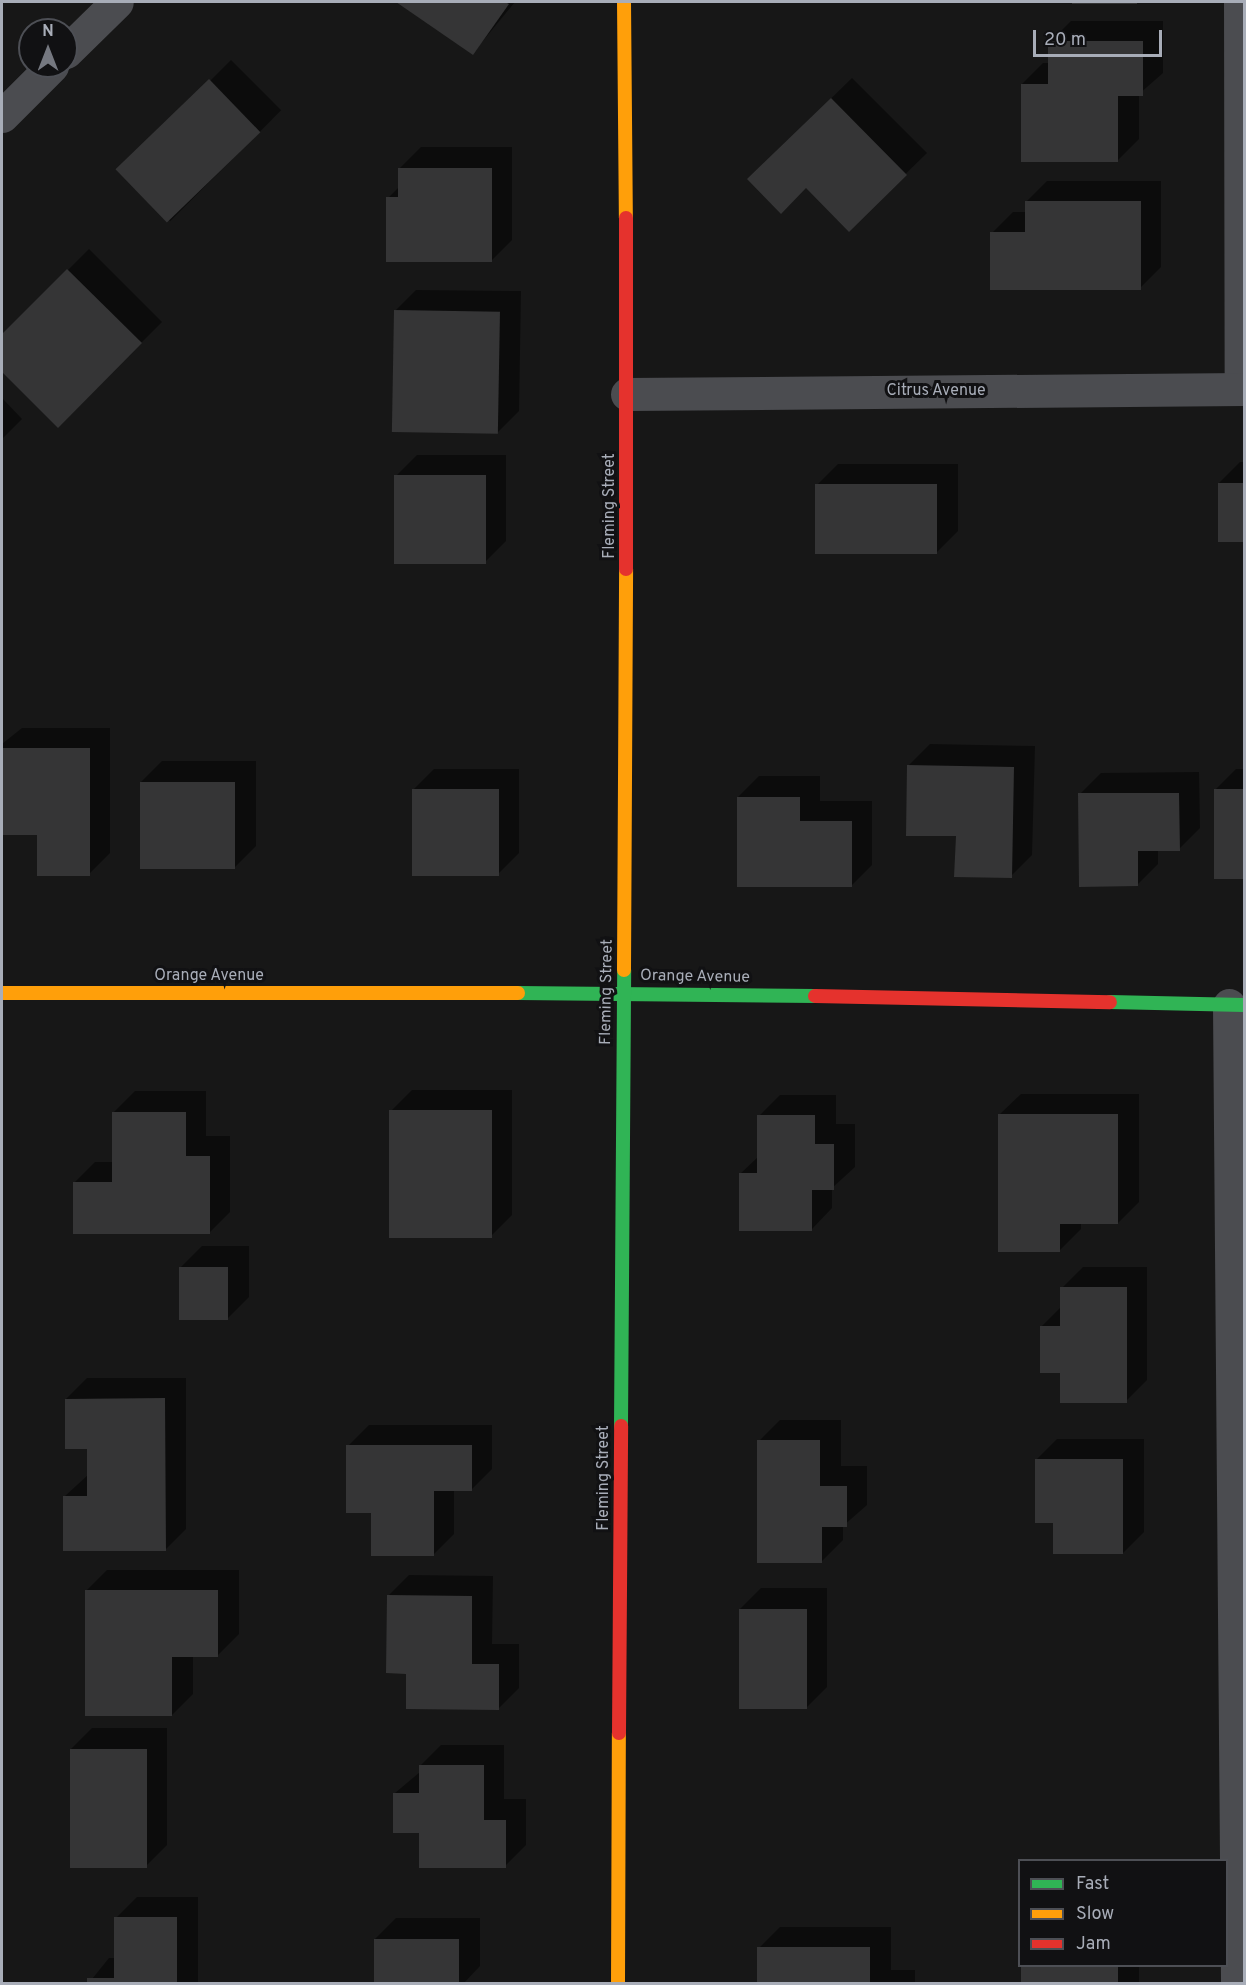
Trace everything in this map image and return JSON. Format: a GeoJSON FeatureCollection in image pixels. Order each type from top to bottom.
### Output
{"type":"FeatureCollection","features":[{"type":"Feature","properties":{"kind":"street"},"geometry":{"type":"LineString","coordinates":[[78,40],[117,2]]}},
{"type":"Feature","properties":{"kind":"street","name":"Fleming Street"},"geometry":{"type":"LineString","coordinates":[[618,1983],[627,394],[624,2]]}},
{"type":"Feature","properties":{"kind":"street"},"geometry":{"type":"LineString","coordinates":[[1240,2],[1243,389]]}},
{"type":"Feature","properties":{"kind":"street"},"geometry":{"type":"LineString","coordinates":[[2,116],[40,78]]}},
{"type":"Feature","properties":{"kind":"street","name":"Citrus Avenue"},"geometry":{"type":"LineString","coordinates":[[627,394],[1243,389]]}},
{"type":"Feature","properties":{"kind":"street","name":"Orange Avenue"},"geometry":{"type":"LineString","coordinates":[[2,993],[623,993],[1237,1005]]}},
{"type":"Feature","properties":{"kind":"street"},"geometry":{"type":"LineString","coordinates":[[1237,1005],[1241,1606],[1237,1983]]}},
{"type":"Feature","properties":{"kind":"building"},"geometry":{"type":"Polygon","coordinates":[[[396,2],[505,2],[509,4],[473,55],[396,2]]]}},
{"type":"Feature","properties":{"kind":"building"},"geometry":{"type":"Polygon","coordinates":[[[1072,2],[1137,2],[1137,4],[1072,4],[1072,2]]]}},
{"type":"Feature","properties":{"kind":"building"},"geometry":{"type":"Polygon","coordinates":[[[1048,41],[1143,41],[1143,96],[1118,96],[1118,162],[1021,162],[1021,84],[1048,84],[1048,41]]]}},
{"type":"Feature","properties":{"kind":"building"},"geometry":{"type":"Polygon","coordinates":[[[209,79],[260,132],[167,223],[115,169],[209,79]]]}},
{"type":"Feature","properties":{"kind":"building"},"geometry":{"type":"Polygon","coordinates":[[[831,98],[907,175],[849,232],[806,188],[781,214],[747,179],[831,98]]]}},
{"type":"Feature","properties":{"kind":"building"},"geometry":{"type":"Polygon","coordinates":[[[398,168],[492,168],[492,262],[386,262],[386,197],[398,197],[398,168]]]}},
{"type":"Feature","properties":{"kind":"building"},"geometry":{"type":"Polygon","coordinates":[[[1025,201],[1141,201],[1141,290],[990,290],[990,232],[1025,232],[1025,201]]]}},
{"type":"Feature","properties":{"kind":"building"},"geometry":{"type":"Polygon","coordinates":[[[67,269],[142,343],[58,428],[2,372],[2,334],[67,269]]]}},
{"type":"Feature","properties":{"kind":"building"},"geometry":{"type":"Polygon","coordinates":[[[394,310],[500,312],[498,434],[392,432],[394,310]]]}},
{"type":"Feature","properties":{"kind":"building"},"geometry":{"type":"Polygon","coordinates":[[[394,475],[486,475],[486,564],[394,564],[394,475]]]}},
{"type":"Feature","properties":{"kind":"building"},"geometry":{"type":"Polygon","coordinates":[[[1218,483],[1244,483],[1244,542],[1218,542],[1218,483]]]}},
{"type":"Feature","properties":{"kind":"building"},"geometry":{"type":"Polygon","coordinates":[[[815,484],[937,484],[937,554],[815,554],[815,484]]]}},
{"type":"Feature","properties":{"kind":"building"},"geometry":{"type":"Polygon","coordinates":[[[2,748],[90,748],[90,876],[37,876],[37,835],[2,835],[2,748]]]}},
{"type":"Feature","properties":{"kind":"building"},"geometry":{"type":"Polygon","coordinates":[[[907,765],[1014,767],[1012,878],[954,877],[956,836],[906,836],[907,765]]]}},
{"type":"Feature","properties":{"kind":"building"},"geometry":{"type":"Polygon","coordinates":[[[140,782],[235,782],[235,869],[140,869],[140,782]]]}},
{"type":"Feature","properties":{"kind":"building"},"geometry":{"type":"Polygon","coordinates":[[[412,789],[499,789],[499,876],[412,876],[412,789]]]}},
{"type":"Feature","properties":{"kind":"building"},"geometry":{"type":"Polygon","coordinates":[[[1214,789],[1244,789],[1244,879],[1214,879],[1214,789]]]}},
{"type":"Feature","properties":{"kind":"building"},"geometry":{"type":"Polygon","coordinates":[[[1078,793],[1179,793],[1180,851],[1138,851],[1138,886],[1079,887],[1078,793]]]}},
{"type":"Feature","properties":{"kind":"building"},"geometry":{"type":"Polygon","coordinates":[[[737,797],[800,797],[800,821],[852,821],[852,887],[737,887],[737,797]]]}},
{"type":"Feature","properties":{"kind":"building"},"geometry":{"type":"Polygon","coordinates":[[[389,1110],[492,1110],[492,1238],[389,1238],[389,1110]]]}},
{"type":"Feature","properties":{"kind":"building"},"geometry":{"type":"Polygon","coordinates":[[[112,1112],[186,1112],[186,1156],[210,1156],[210,1234],[73,1234],[73,1182],[112,1182],[112,1112]]]}},
{"type":"Feature","properties":{"kind":"building"},"geometry":{"type":"Polygon","coordinates":[[[998,1114],[1118,1114],[1118,1224],[1060,1224],[1060,1252],[998,1252],[998,1114]]]}},
{"type":"Feature","properties":{"kind":"building"},"geometry":{"type":"Polygon","coordinates":[[[757,1115],[815,1115],[815,1144],[834,1144],[834,1190],[812,1190],[812,1231],[739,1231],[739,1173],[757,1173],[757,1115]]]}},
{"type":"Feature","properties":{"kind":"building"},"geometry":{"type":"Polygon","coordinates":[[[179,1267],[228,1267],[228,1320],[179,1320],[179,1267]]]}},
{"type":"Feature","properties":{"kind":"building"},"geometry":{"type":"Polygon","coordinates":[[[1060,1287],[1127,1287],[1127,1403],[1060,1403],[1060,1373],[1040,1373],[1040,1326],[1060,1326],[1060,1287]]]}},
{"type":"Feature","properties":{"kind":"building"},"geometry":{"type":"Polygon","coordinates":[[[165,1398],[166,1551],[63,1551],[63,1496],[87,1496],[87,1449],[65,1449],[65,1399],[165,1398]]]}},
{"type":"Feature","properties":{"kind":"building"},"geometry":{"type":"Polygon","coordinates":[[[757,1440],[820,1440],[820,1486],[847,1486],[847,1527],[822,1527],[822,1563],[757,1563],[757,1440]]]}},
{"type":"Feature","properties":{"kind":"building"},"geometry":{"type":"Polygon","coordinates":[[[346,1445],[472,1445],[472,1491],[434,1491],[434,1556],[371,1556],[371,1513],[346,1513],[346,1445]]]}},
{"type":"Feature","properties":{"kind":"building"},"geometry":{"type":"Polygon","coordinates":[[[1035,1459],[1123,1459],[1123,1554],[1053,1554],[1053,1523],[1035,1523],[1035,1459]]]}},
{"type":"Feature","properties":{"kind":"building"},"geometry":{"type":"Polygon","coordinates":[[[85,1590],[218,1590],[218,1657],[172,1657],[172,1716],[85,1716],[85,1590]]]}},
{"type":"Feature","properties":{"kind":"building"},"geometry":{"type":"Polygon","coordinates":[[[387,1595],[472,1596],[472,1664],[499,1664],[499,1710],[406,1709],[406,1674],[386,1673],[387,1595]]]}},
{"type":"Feature","properties":{"kind":"building"},"geometry":{"type":"Polygon","coordinates":[[[739,1609],[807,1609],[807,1709],[739,1709],[739,1609]]]}},
{"type":"Feature","properties":{"kind":"building"},"geometry":{"type":"Polygon","coordinates":[[[70,1749],[147,1749],[147,1868],[70,1868],[70,1749]]]}},
{"type":"Feature","properties":{"kind":"building"},"geometry":{"type":"Polygon","coordinates":[[[419,1765],[484,1765],[484,1820],[506,1820],[506,1868],[419,1868],[419,1833],[393,1833],[393,1793],[419,1793],[419,1765]]]}},
{"type":"Feature","properties":{"kind":"building"},"geometry":{"type":"Polygon","coordinates":[[[114,1917],[177,1917],[177,1984],[87,1984],[87,1978],[114,1978],[114,1917]]]}},
{"type":"Feature","properties":{"kind":"building"},"geometry":{"type":"Polygon","coordinates":[[[374,1939],[459,1939],[459,1984],[374,1984],[374,1939]]]}},
{"type":"Feature","properties":{"kind":"building"},"geometry":{"type":"Polygon","coordinates":[[[757,1947],[870,1947],[870,1984],[757,1984],[757,1947]]]}},
{"type":"Feature","properties":{"kind":"building"},"geometry":{"type":"Polygon","coordinates":[[[1021,1967],[1118,1967],[1118,1984],[1021,1984],[1021,1967]]]}},
{"type":"Feature","properties":{"kind":"traffic: fast"},"geometry":{"type":"LineString","coordinates":[[621,1426],[624,970]]}},
{"type":"Feature","properties":{"kind":"traffic: fast"},"geometry":{"type":"LineString","coordinates":[[518,993],[815,996]]}},
{"type":"Feature","properties":{"kind":"traffic: fast"},"geometry":{"type":"LineString","coordinates":[[1110,1002],[1244,1005]]}},
{"type":"Feature","properties":{"kind":"traffic: slow"},"geometry":{"type":"LineString","coordinates":[[624,2],[626,218]]}},
{"type":"Feature","properties":{"kind":"traffic: slow"},"geometry":{"type":"LineString","coordinates":[[624,970],[626,569]]}},
{"type":"Feature","properties":{"kind":"traffic: slow"},"geometry":{"type":"LineString","coordinates":[[2,993],[518,993]]}},
{"type":"Feature","properties":{"kind":"traffic: slow"},"geometry":{"type":"LineString","coordinates":[[618,1984],[619,1733]]}},
{"type":"Feature","properties":{"kind":"traffic: jam"},"geometry":{"type":"LineString","coordinates":[[626,218],[626,569]]}},
{"type":"Feature","properties":{"kind":"traffic: jam"},"geometry":{"type":"LineString","coordinates":[[815,996],[1110,1002]]}},
{"type":"Feature","properties":{"kind":"traffic: jam"},"geometry":{"type":"LineString","coordinates":[[619,1733],[621,1426]]}}]}
